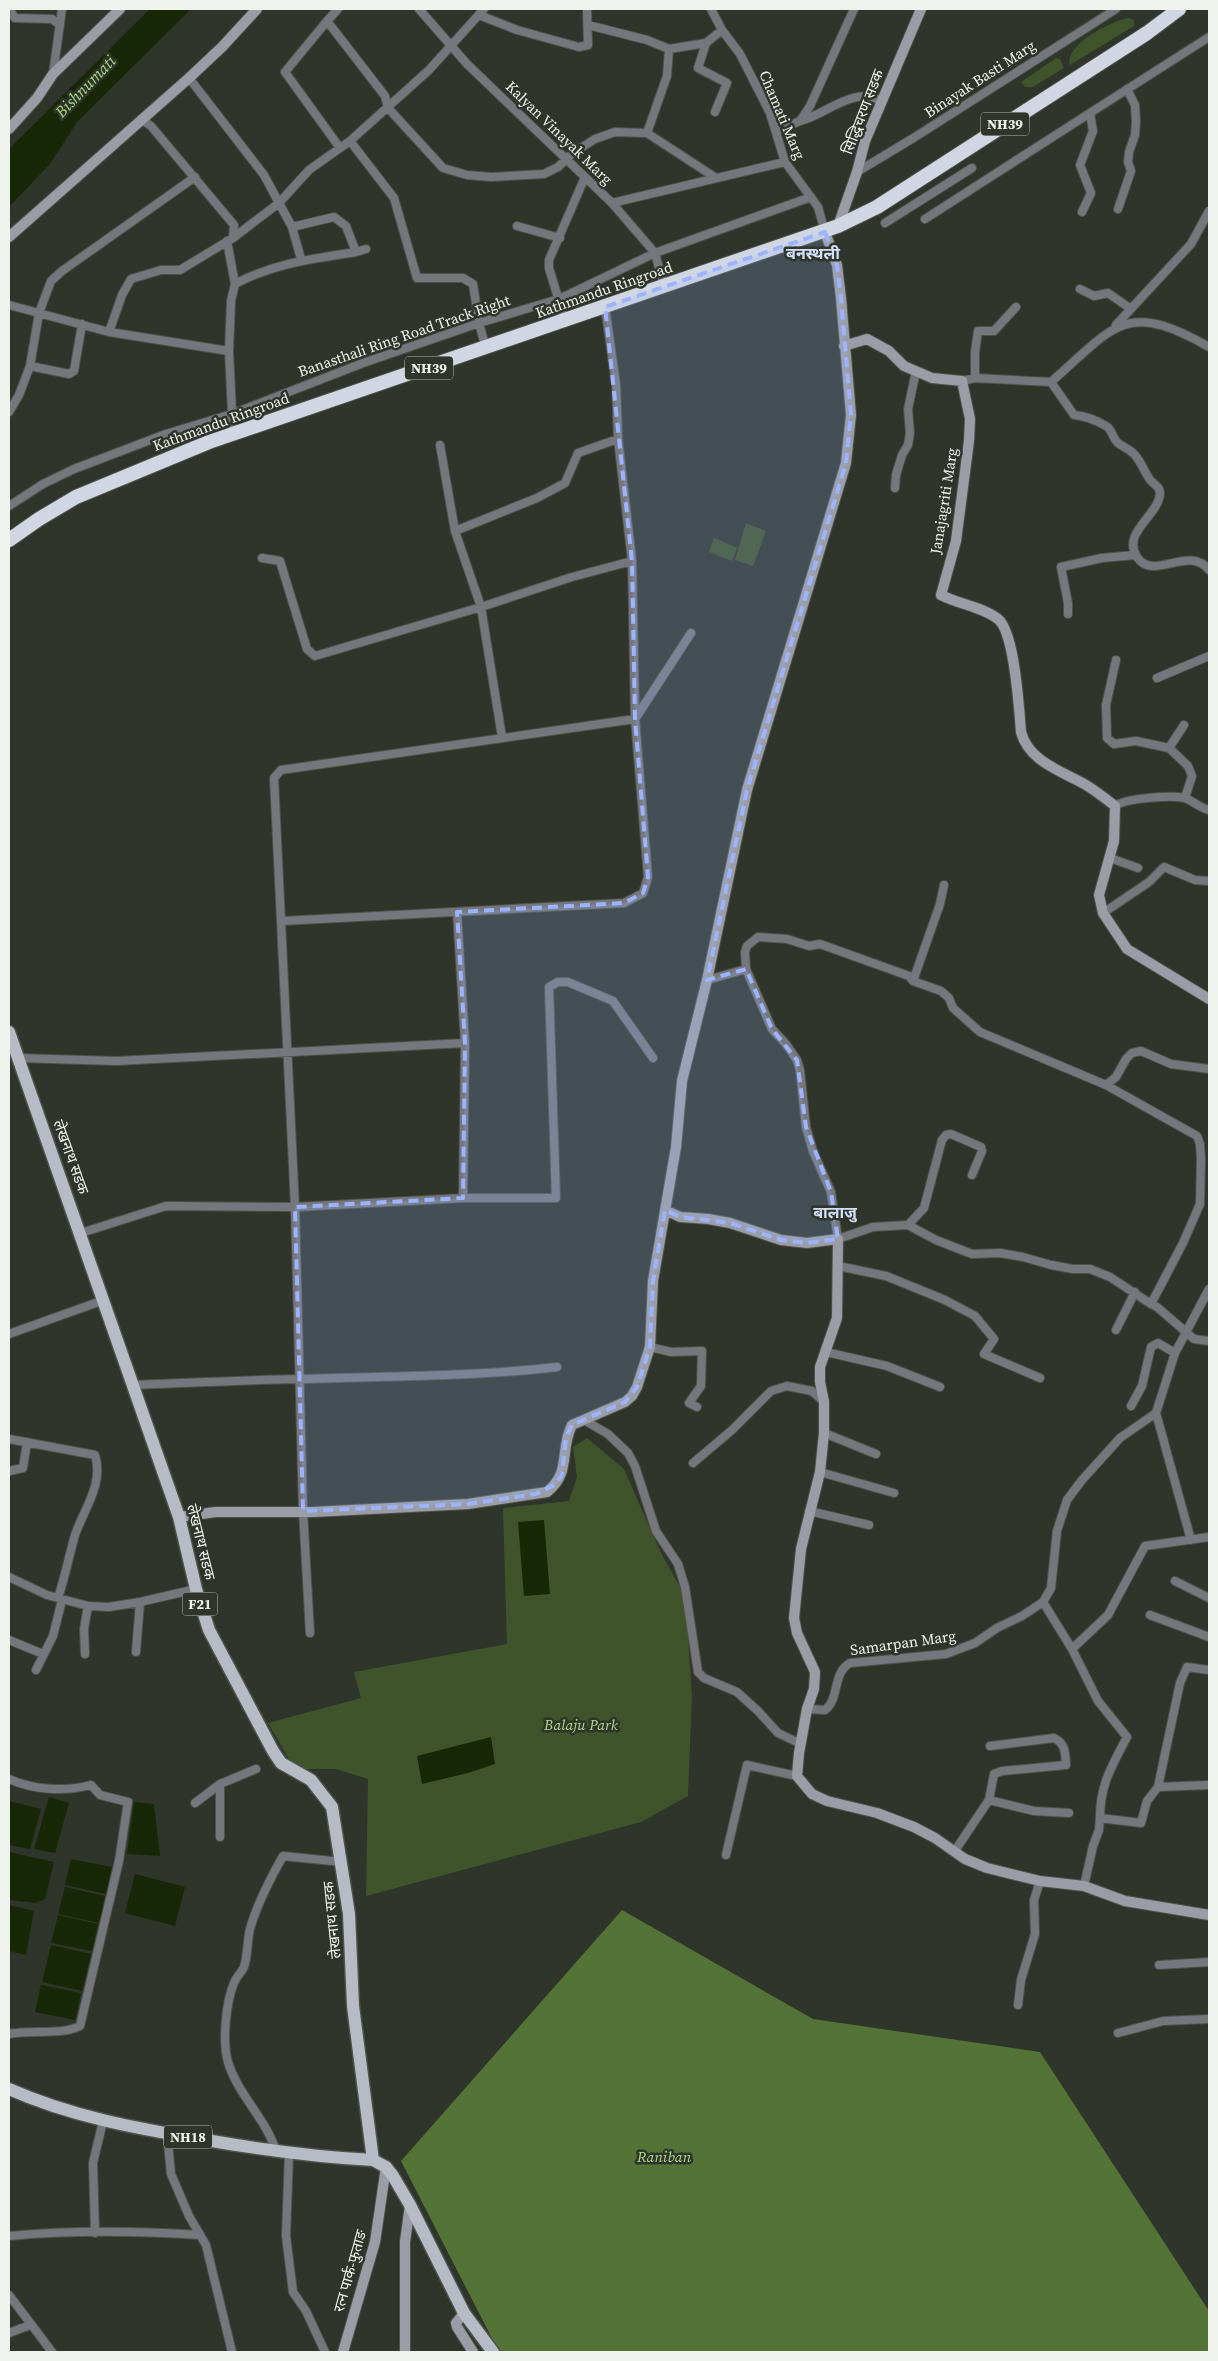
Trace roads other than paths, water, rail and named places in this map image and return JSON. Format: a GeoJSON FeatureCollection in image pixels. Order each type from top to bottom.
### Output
{"type":"FeatureCollection","features":[{"type":"Feature","properties":{"kind":"highway","name":"Kathmandu Ringroad"},"geometry":{"type":"LineString","coordinates":[[9,540],[76,497],[124,475],[233,433],[486,349],[832,229],[877,207],[1147,33],[1179,9]]}},
{"type":"Feature","properties":{"kind":"main road","name":"लेखनाथ सडक"},"geometry":{"type":"LineString","coordinates":[[9,1032],[180,1517],[196,1590],[209,1630],[273,1751],[282,1763],[311,1780],[332,1807],[342,1862],[350,1924],[354,2020],[373,2160]]}},
{"type":"Feature","properties":{"kind":"main road","name":"NH18"},"geometry":{"type":"LineString","coordinates":[[9,2089],[43,2104],[103,2121],[282,2152],[373,2160],[386,2167],[410,2204],[464,2313],[493,2352]]}},
{"type":"Feature","properties":{"kind":"street"},"geometry":{"type":"LineString","coordinates":[[9,9],[14,18],[52,19],[60,25]]}},
{"type":"Feature","properties":{"kind":"street"},"geometry":{"type":"LineString","coordinates":[[54,74],[62,9]]}},
{"type":"Feature","properties":{"kind":"street"},"geometry":{"type":"LineString","coordinates":[[9,129],[37,98],[54,74],[120,9]]}},
{"type":"Feature","properties":{"kind":"street"},"geometry":{"type":"LineString","coordinates":[[9,237],[189,78],[222,47],[256,9]]}},
{"type":"Feature","properties":{"kind":"street"},"geometry":{"type":"LineString","coordinates":[[338,9],[284,72],[340,148]]}},
{"type":"Feature","properties":{"kind":"street"},"geometry":{"type":"LineString","coordinates":[[108,332],[122,295],[131,278],[160,270],[180,270],[230,239],[279,203],[309,170],[350,141],[388,108],[452,45],[482,12],[517,30],[580,48],[588,45],[587,9]]}},
{"type":"Feature","properties":{"kind":"street","name":"Chamati Marg"},"geometry":{"type":"LineString","coordinates":[[711,9],[722,30],[740,54],[770,113],[785,162],[832,229]]}},
{"type":"Feature","properties":{"kind":"street"},"geometry":{"type":"LineString","coordinates":[[800,121],[810,106],[854,9]]}},
{"type":"Feature","properties":{"kind":"street","name":"सिद्धिचरण सडक"},"geometry":{"type":"LineString","coordinates":[[832,229],[857,172],[865,141],[921,9]]}},
{"type":"Feature","properties":{"kind":"street","name":"Binayak Basti Marg"},"geometry":{"type":"LineString","coordinates":[[857,172],[1116,9]]}},
{"type":"Feature","properties":{"kind":"street","name":"Kalyan Vinayak Marg"},"geometry":{"type":"LineString","coordinates":[[424,10],[467,64],[612,203],[655,253],[664,286]]}},
{"type":"Feature","properties":{"kind":"street"},"geometry":{"type":"LineString","coordinates":[[327,21],[385,96],[388,108],[443,168],[467,174],[491,176],[544,174],[595,139],[615,132],[648,133],[716,178]]}},
{"type":"Feature","properties":{"kind":"street"},"geometry":{"type":"LineString","coordinates":[[588,26],[647,40],[669,49],[706,43],[722,30]]}},
{"type":"Feature","properties":{"kind":"street"},"geometry":{"type":"LineString","coordinates":[[925,219],[1209,37]]}},
{"type":"Feature","properties":{"kind":"street"},"geometry":{"type":"LineString","coordinates":[[706,43],[698,68],[728,83],[715,112]]}},
{"type":"Feature","properties":{"kind":"street"},"geometry":{"type":"LineString","coordinates":[[648,133],[667,76],[669,49]]}},
{"type":"Feature","properties":{"kind":"street"},"geometry":{"type":"LineString","coordinates":[[189,78],[264,175],[292,227],[301,259]]}},
{"type":"Feature","properties":{"kind":"street"},"geometry":{"type":"LineString","coordinates":[[1118,210],[1131,171],[1128,162],[1129,152],[1135,134],[1136,122],[1135,105],[1127,89]]}},
{"type":"Feature","properties":{"kind":"street"},"geometry":{"type":"LineString","coordinates":[[776,131],[851,97],[874,96],[882,102]]}},
{"type":"Feature","properties":{"kind":"street"},"geometry":{"type":"LineString","coordinates":[[1082,212],[1091,193],[1080,165],[1093,131],[1090,113]]}},
{"type":"Feature","properties":{"kind":"street"},"geometry":{"type":"LineString","coordinates":[[141,119],[151,126],[234,225],[230,239],[235,284],[231,301],[229,352],[233,433]]}},
{"type":"Feature","properties":{"kind":"street"},"geometry":{"type":"LineString","coordinates":[[350,141],[394,198],[416,278],[463,278],[471,281],[474,286],[479,323],[486,349]]}},
{"type":"Feature","properties":{"kind":"street"},"geometry":{"type":"LineString","coordinates":[[612,203],[785,162]]}},
{"type":"Feature","properties":{"kind":"street"},"geometry":{"type":"LineString","coordinates":[[884,223],[972,168]]}},
{"type":"Feature","properties":{"kind":"street"},"geometry":{"type":"LineString","coordinates":[[10,406],[30,366],[40,313],[51,281],[62,270],[195,177]]}},
{"type":"Feature","properties":{"kind":"street"},"geometry":{"type":"LineString","coordinates":[[565,321],[549,268],[549,260],[585,177]]}},
{"type":"Feature","properties":{"kind":"street","name":"Banasthali Ring Road Track Right"},"geometry":{"type":"LineString","coordinates":[[9,506],[43,484],[74,468],[166,434],[232,414],[363,363],[479,323],[558,300],[655,253],[812,198]]}},
{"type":"Feature","properties":{"kind":"street"},"geometry":{"type":"LineString","coordinates":[[844,346],[867,339],[888,351],[904,366],[932,378],[962,382],[975,378],[1052,382],[1113,328],[1192,244],[1209,211]]}},
{"type":"Feature","properties":{"kind":"street"},"geometry":{"type":"LineString","coordinates":[[292,227],[334,217],[346,226],[356,252]]}},
{"type":"Feature","properties":{"kind":"street"},"geometry":{"type":"LineString","coordinates":[[517,226],[560,238]]}},
{"type":"Feature","properties":{"kind":"street"},"geometry":{"type":"LineString","coordinates":[[180,1517],[216,1512],[303,1511],[468,1504],[547,1492],[562,1475],[566,1436],[572,1425],[625,1402],[632,1396],[637,1387],[650,1347],[653,1281],[676,1147],[682,1081],[707,980],[747,790],[846,463],[851,415],[832,229]]}},
{"type":"Feature","properties":{"kind":"street"},"geometry":{"type":"LineString","coordinates":[[235,284],[250,276],[301,259],[366,249]]}},
{"type":"Feature","properties":{"kind":"street"},"geometry":{"type":"LineString","coordinates":[[1080,289],[1094,296],[1108,292],[1131,309]]}},
{"type":"Feature","properties":{"kind":"street"},"geometry":{"type":"LineString","coordinates":[[9,305],[108,332],[229,352]]}},
{"type":"Feature","properties":{"kind":"street"},"geometry":{"type":"LineString","coordinates":[[282,921],[624,903],[643,892],[648,877],[635,719],[632,561],[618,439],[616,385],[605,307]]}},
{"type":"Feature","properties":{"kind":"street"},"geometry":{"type":"LineString","coordinates":[[975,378],[975,352],[978,331],[994,331],[1016,307]]}},
{"type":"Feature","properties":{"kind":"street"},"geometry":{"type":"LineString","coordinates":[[1113,328],[1127,322],[1159,323],[1196,339],[1209,347]]}},
{"type":"Feature","properties":{"kind":"street"},"geometry":{"type":"LineString","coordinates":[[30,366],[69,374],[74,371],[82,324]]}},
{"type":"Feature","properties":{"kind":"street"},"geometry":{"type":"LineString","coordinates":[[895,488],[896,474],[902,455],[908,445],[910,433],[908,409],[916,371]]}},
{"type":"Feature","properties":{"kind":"street","name":"Janajagriti Marg"},"geometry":{"type":"LineString","coordinates":[[962,382],[970,420],[969,441],[956,541],[941,595],[988,614],[998,620],[1003,627],[1011,654],[1021,732],[1023,740],[1029,749],[1062,774],[1085,785],[1115,806]]}},
{"type":"Feature","properties":{"kind":"street"},"geometry":{"type":"LineString","coordinates":[[1052,382],[1074,415],[1083,416],[1108,427],[1117,442],[1135,454],[1151,480],[1158,487],[1160,492],[1156,506],[1135,534],[1133,541],[1135,555],[1142,564],[1151,566],[1193,560],[1204,562],[1209,570]]}},
{"type":"Feature","properties":{"kind":"street"},"geometry":{"type":"LineString","coordinates":[[455,531],[537,498],[565,483],[578,453],[618,439]]}},
{"type":"Feature","properties":{"kind":"street"},"geometry":{"type":"LineString","coordinates":[[440,445],[455,531],[480,607],[502,738]]}},
{"type":"Feature","properties":{"kind":"street"},"geometry":{"type":"LineString","coordinates":[[1068,614],[1068,603],[1061,567],[1102,558],[1135,555]]}},
{"type":"Feature","properties":{"kind":"street"},"geometry":{"type":"LineString","coordinates":[[262,558],[280,561],[308,649],[315,656],[480,607],[572,577],[632,561]]}},
{"type":"Feature","properties":{"kind":"street"},"geometry":{"type":"LineString","coordinates":[[310,1634],[303,1511],[295,1207],[274,778],[280,770],[635,719],[691,632]]}},
{"type":"Feature","properties":{"kind":"street"},"geometry":{"type":"LineString","coordinates":[[1156,678],[1209,656]]}},
{"type":"Feature","properties":{"kind":"street"},"geometry":{"type":"LineString","coordinates":[[1116,660],[1106,705],[1107,738],[1114,744],[1136,741],[1169,748],[1188,766],[1192,776],[1185,798]]}},
{"type":"Feature","properties":{"kind":"street"},"geometry":{"type":"LineString","coordinates":[[1169,748],[1184,725]]}},
{"type":"Feature","properties":{"kind":"street"},"geometry":{"type":"LineString","coordinates":[[1209,810],[1200,808],[1185,798],[1145,799],[1121,802],[1115,806],[1114,841],[1099,895],[1103,913],[1127,949],[1209,1000]]}},
{"type":"Feature","properties":{"kind":"street"},"geometry":{"type":"LineString","coordinates":[[1110,858],[1138,868]]}},
{"type":"Feature","properties":{"kind":"street"},"geometry":{"type":"LineString","coordinates":[[1103,913],[1150,882],[1164,867],[1195,880],[1209,881]]}},
{"type":"Feature","properties":{"kind":"street"},"geometry":{"type":"LineString","coordinates":[[913,981],[940,904],[944,885]]}},
{"type":"Feature","properties":{"kind":"street"},"geometry":{"type":"LineString","coordinates":[[457,912],[465,1043],[463,1198]]}},
{"type":"Feature","properties":{"kind":"street"},"geometry":{"type":"LineString","coordinates":[[797,1776],[798,1753],[802,1744],[807,1709],[814,1689],[815,1672],[797,1633],[794,1618],[801,1549],[820,1472],[824,1433],[824,1402],[820,1382],[820,1367],[837,1318],[838,1239],[831,1192],[813,1151],[806,1127],[797,1060],[772,1029],[746,969],[745,952],[747,946],[758,938],[773,937],[809,946],[820,944],[909,976],[913,981],[941,991],[949,998],[953,1008],[980,1032],[1106,1085],[1197,1136],[1200,1144],[1200,1204],[1183,1243],[1151,1304]]}},
{"type":"Feature","properties":{"kind":"street"},"geometry":{"type":"LineString","coordinates":[[707,980],[746,969]]}},
{"type":"Feature","properties":{"kind":"street"},"geometry":{"type":"LineString","coordinates":[[81,1233],[166,1206],[295,1207],[463,1198],[556,1198],[549,987],[558,982],[568,982],[613,1000],[653,1058]]}},
{"type":"Feature","properties":{"kind":"street"},"geometry":{"type":"LineString","coordinates":[[18,1058],[116,1061],[465,1043]]}},
{"type":"Feature","properties":{"kind":"street"},"geometry":{"type":"LineString","coordinates":[[1106,1085],[1116,1077],[1126,1059],[1141,1051],[1171,1064],[1209,1069]]}},
{"type":"Feature","properties":{"kind":"street"},"geometry":{"type":"LineString","coordinates":[[908,1225],[924,1208],[942,1140],[946,1135],[951,1134],[981,1147],[982,1151],[972,1175]]}},
{"type":"Feature","properties":{"kind":"street"},"geometry":{"type":"LineString","coordinates":[[665,1210],[680,1218],[708,1218],[730,1223],[781,1240],[807,1243],[838,1239],[873,1228],[908,1225],[936,1240],[972,1254],[1000,1253],[1024,1257],[1051,1265],[1090,1269],[1110,1277],[1134,1292],[1194,1339],[1209,1341]]}},
{"type":"Feature","properties":{"kind":"street"},"geometry":{"type":"LineString","coordinates":[[838,1266],[886,1276],[945,1300],[975,1316],[994,1339],[984,1354],[1040,1378]]}},
{"type":"Feature","properties":{"kind":"street"},"geometry":{"type":"LineString","coordinates":[[1192,1540],[1156,1413],[1175,1353],[1209,1289]]}},
{"type":"Feature","properties":{"kind":"street"},"geometry":{"type":"LineString","coordinates":[[1116,1330],[1134,1292]]}},
{"type":"Feature","properties":{"kind":"street"},"geometry":{"type":"LineString","coordinates":[[9,1334],[104,1300]]}},
{"type":"Feature","properties":{"kind":"street"},"geometry":{"type":"LineString","coordinates":[[1131,1406],[1142,1386],[1152,1347],[1158,1343],[1175,1353]]}},
{"type":"Feature","properties":{"kind":"street"},"geometry":{"type":"LineString","coordinates":[[650,1347],[671,1352],[702,1351],[701,1386],[689,1403],[697,1407]]}},
{"type":"Feature","properties":{"kind":"street"},"geometry":{"type":"LineString","coordinates":[[826,1352],[887,1366],[940,1387]]}},
{"type":"Feature","properties":{"kind":"street"},"geometry":{"type":"LineString","coordinates":[[134,1385],[301,1379],[432,1377],[502,1373],[557,1367]]}},
{"type":"Feature","properties":{"kind":"street"},"geometry":{"type":"LineString","coordinates":[[693,1463],[732,1430],[771,1391],[787,1386],[812,1391],[824,1402]]}},
{"type":"Feature","properties":{"kind":"street"},"geometry":{"type":"LineString","coordinates":[[1084,1886],[1093,1846],[1099,1830],[1103,1788],[1110,1767],[1127,1737],[1098,1701],[1072,1650],[1043,1602],[1051,1588],[1058,1531],[1067,1500],[1082,1480],[1120,1438],[1156,1413]]}},
{"type":"Feature","properties":{"kind":"street"},"geometry":{"type":"LineString","coordinates":[[584,1420],[608,1434],[628,1453],[635,1466],[656,1531],[678,1564],[685,1588],[698,1672],[704,1678],[737,1692],[778,1733],[802,1744]]}},
{"type":"Feature","properties":{"kind":"street"},"geometry":{"type":"LineString","coordinates":[[824,1433],[876,1454]]}},
{"type":"Feature","properties":{"kind":"street"},"geometry":{"type":"LineString","coordinates":[[9,1439],[95,1456],[98,1467],[93,1492],[75,1536],[60,1599],[58,1625],[42,1654],[36,1670]]}},
{"type":"Feature","properties":{"kind":"street"},"geometry":{"type":"LineString","coordinates":[[9,1471],[23,1468],[27,1442]]}},
{"type":"Feature","properties":{"kind":"street"},"geometry":{"type":"LineString","coordinates":[[820,1472],[894,1493]]}},
{"type":"Feature","properties":{"kind":"street"},"geometry":{"type":"LineString","coordinates":[[809,1511],[869,1525]]}},
{"type":"Feature","properties":{"kind":"street"},"geometry":{"type":"LineString","coordinates":[[1072,1650],[1108,1615],[1145,1546],[1209,1537]]}},
{"type":"Feature","properties":{"kind":"street"},"geometry":{"type":"LineString","coordinates":[[9,1577],[60,1599],[88,1606],[109,1607],[196,1590]]}},
{"type":"Feature","properties":{"kind":"street"},"geometry":{"type":"LineString","coordinates":[[1174,1581],[1209,1598]]}},
{"type":"Feature","properties":{"kind":"street"},"geometry":{"type":"LineString","coordinates":[[136,1652],[140,1602]]}},
{"type":"Feature","properties":{"kind":"street","name":"Samarpan Marg"},"geometry":{"type":"LineString","coordinates":[[807,1709],[825,1710],[830,1706],[837,1679],[845,1666],[850,1663],[957,1652],[976,1643],[997,1628],[1022,1616],[1043,1602]]}},
{"type":"Feature","properties":{"kind":"street"},"geometry":{"type":"LineString","coordinates":[[84,1654],[84,1629],[88,1606]]}},
{"type":"Feature","properties":{"kind":"street"},"geometry":{"type":"LineString","coordinates":[[1150,1615],[1209,1637]]}},
{"type":"Feature","properties":{"kind":"street"},"geometry":{"type":"LineString","coordinates":[[9,1640],[42,1654]]}},
{"type":"Feature","properties":{"kind":"street"},"geometry":{"type":"LineString","coordinates":[[1100,1818],[1141,1823],[1147,1801],[1158,1787],[1180,1683],[1185,1670],[1187,1667],[1209,1670]]}},
{"type":"Feature","properties":{"kind":"street"},"geometry":{"type":"LineString","coordinates":[[954,1852],[989,1800],[994,1774],[1002,1771],[1066,1765],[1065,1749],[1061,1741],[1054,1738],[990,1746]]}},
{"type":"Feature","properties":{"kind":"street"},"geometry":{"type":"LineString","coordinates":[[726,1855],[747,1765],[797,1776],[812,1794],[820,1798],[852,1808],[877,1813],[914,1827],[935,1838],[954,1852],[987,1868],[1040,1881],[1084,1886],[1125,1901],[1209,1915]]}},
{"type":"Feature","properties":{"kind":"street"},"geometry":{"type":"LineString","coordinates":[[195,1803],[220,1784],[256,1769]]}},
{"type":"Feature","properties":{"kind":"street"},"geometry":{"type":"LineString","coordinates":[[9,1779],[34,1786],[65,1790],[91,1785],[100,1795],[128,1802],[120,1861],[80,2026],[67,2030],[30,2030],[9,2034]]}},
{"type":"Feature","properties":{"kind":"street"},"geometry":{"type":"LineString","coordinates":[[220,1784],[220,1837]]}},
{"type":"Feature","properties":{"kind":"street"},"geometry":{"type":"LineString","coordinates":[[1158,1787],[1209,1785]]}},
{"type":"Feature","properties":{"kind":"street"},"geometry":{"type":"LineString","coordinates":[[989,1800],[1034,1811],[1069,1814]]}},
{"type":"Feature","properties":{"kind":"street"},"geometry":{"type":"LineString","coordinates":[[325,2352],[306,2311],[293,2292],[286,2236],[282,2152],[256,2110],[242,2093],[228,2063],[225,2028],[234,1983],[244,1966],[250,1929],[283,1856],[342,1862]]}},
{"type":"Feature","properties":{"kind":"street"},"geometry":{"type":"LineString","coordinates":[[1018,2005],[1021,1980],[1035,1934],[1034,1900],[1040,1881]]}},
{"type":"Feature","properties":{"kind":"street"},"geometry":{"type":"LineString","coordinates":[[1159,1965],[1209,1962]]}},
{"type":"Feature","properties":{"kind":"street"},"geometry":{"type":"LineString","coordinates":[[1118,2033],[1163,2021],[1209,2019]]}},
{"type":"Feature","properties":{"kind":"street"},"geometry":{"type":"LineString","coordinates":[[95,2233],[93,2163],[103,2121]]}},
{"type":"Feature","properties":{"kind":"street"},"geometry":{"type":"LineString","coordinates":[[167,2133],[171,2174],[206,2245],[232,2352]]}},
{"type":"Feature","properties":{"kind":"street","name":"रत्न पार्क-फुताङ"},"geometry":{"type":"LineString","coordinates":[[343,2352],[376,2242],[386,2167]]}},
{"type":"Feature","properties":{"kind":"street"},"geometry":{"type":"LineString","coordinates":[[405,2352],[405,2242],[410,2204]]}},
{"type":"Feature","properties":{"kind":"street"},"geometry":{"type":"LineString","coordinates":[[9,2236],[95,2233],[200,2235]]}},
{"type":"Feature","properties":{"kind":"street"},"geometry":{"type":"LineString","coordinates":[[9,2295],[52,2352]]}},
{"type":"Feature","properties":{"kind":"street"},"geometry":{"type":"LineString","coordinates":[[464,2313],[456,2323],[473,2352]]}},
{"type":"Feature","properties":{"kind":"street"},"geometry":{"type":"LineString","coordinates":[[9,2333],[30,2325]]}},
{"type":"Feature","properties":{"kind":"water","name":"Bishnumati"},"geometry":{"type":"Polygon","coordinates":[[[150,9],[191,9],[77,122],[50,164],[9,207],[9,149],[150,9]]]}},
{"type":"Feature","properties":{"kind":"water"},"geometry":{"type":"Polygon","coordinates":[[[544,1520],[550,1594],[524,1596],[518,1522],[544,1520]]]}},
{"type":"Feature","properties":{"kind":"water"},"geometry":{"type":"Polygon","coordinates":[[[491,1737],[495,1764],[468,1773],[422,1784],[417,1756],[491,1737]]]}},
{"type":"Feature","properties":{"kind":"water"},"geometry":{"type":"Polygon","coordinates":[[[49,1797],[69,1803],[55,1853],[34,1849],[49,1797]]]}},
{"type":"Feature","properties":{"kind":"water"},"geometry":{"type":"Polygon","coordinates":[[[9,1801],[41,1809],[30,1849],[9,1845],[9,1801]]]}},
{"type":"Feature","properties":{"kind":"water"},"geometry":{"type":"Polygon","coordinates":[[[134,1802],[154,1804],[160,1856],[127,1854],[134,1802]]]}},
{"type":"Feature","properties":{"kind":"water"},"geometry":{"type":"Polygon","coordinates":[[[9,1852],[54,1862],[45,1899],[36,1903],[9,1900],[9,1852]]]}},
{"type":"Feature","properties":{"kind":"water"},"geometry":{"type":"Polygon","coordinates":[[[71,1859],[112,1867],[106,1894],[65,1885],[71,1859]]]}},
{"type":"Feature","properties":{"kind":"water"},"geometry":{"type":"Polygon","coordinates":[[[135,1874],[185,1887],[175,1926],[125,1913],[135,1874]]]}},
{"type":"Feature","properties":{"kind":"water"},"geometry":{"type":"Polygon","coordinates":[[[65,1887],[105,1896],[99,1923],[58,1914],[65,1887]]]}},
{"type":"Feature","properties":{"kind":"water"},"geometry":{"type":"Polygon","coordinates":[[[9,1905],[34,1911],[26,1955],[9,1951],[9,1905]]]}},
{"type":"Feature","properties":{"kind":"water"},"geometry":{"type":"Polygon","coordinates":[[[58,1915],[98,1924],[92,1951],[51,1943],[58,1915]]]}},
{"type":"Feature","properties":{"kind":"water"},"geometry":{"type":"Polygon","coordinates":[[[51,1945],[91,1954],[82,1991],[42,1982],[51,1945]]]}},
{"type":"Feature","properties":{"kind":"water"},"geometry":{"type":"Polygon","coordinates":[[[41,1985],[81,1993],[75,2020],[35,2012],[41,1985]]]}},
{"type":"Feature","properties":{"kind":"district","name":"बनस्थली"},"geometry":{"type":"Point","coordinates":[813,253]}},
{"type":"Feature","properties":{"kind":"district","name":"बालाजु"},"geometry":{"type":"Point","coordinates":[835,1212]}},
{"type":"Feature","properties":{"kind":"park label","name":"Balaju Park"},"geometry":{"type":"Point","coordinates":[581,1725]}},
{"type":"Feature","properties":{"kind":"park label","name":"Raniban"},"geometry":{"type":"Point","coordinates":[664,2157]}}]}
